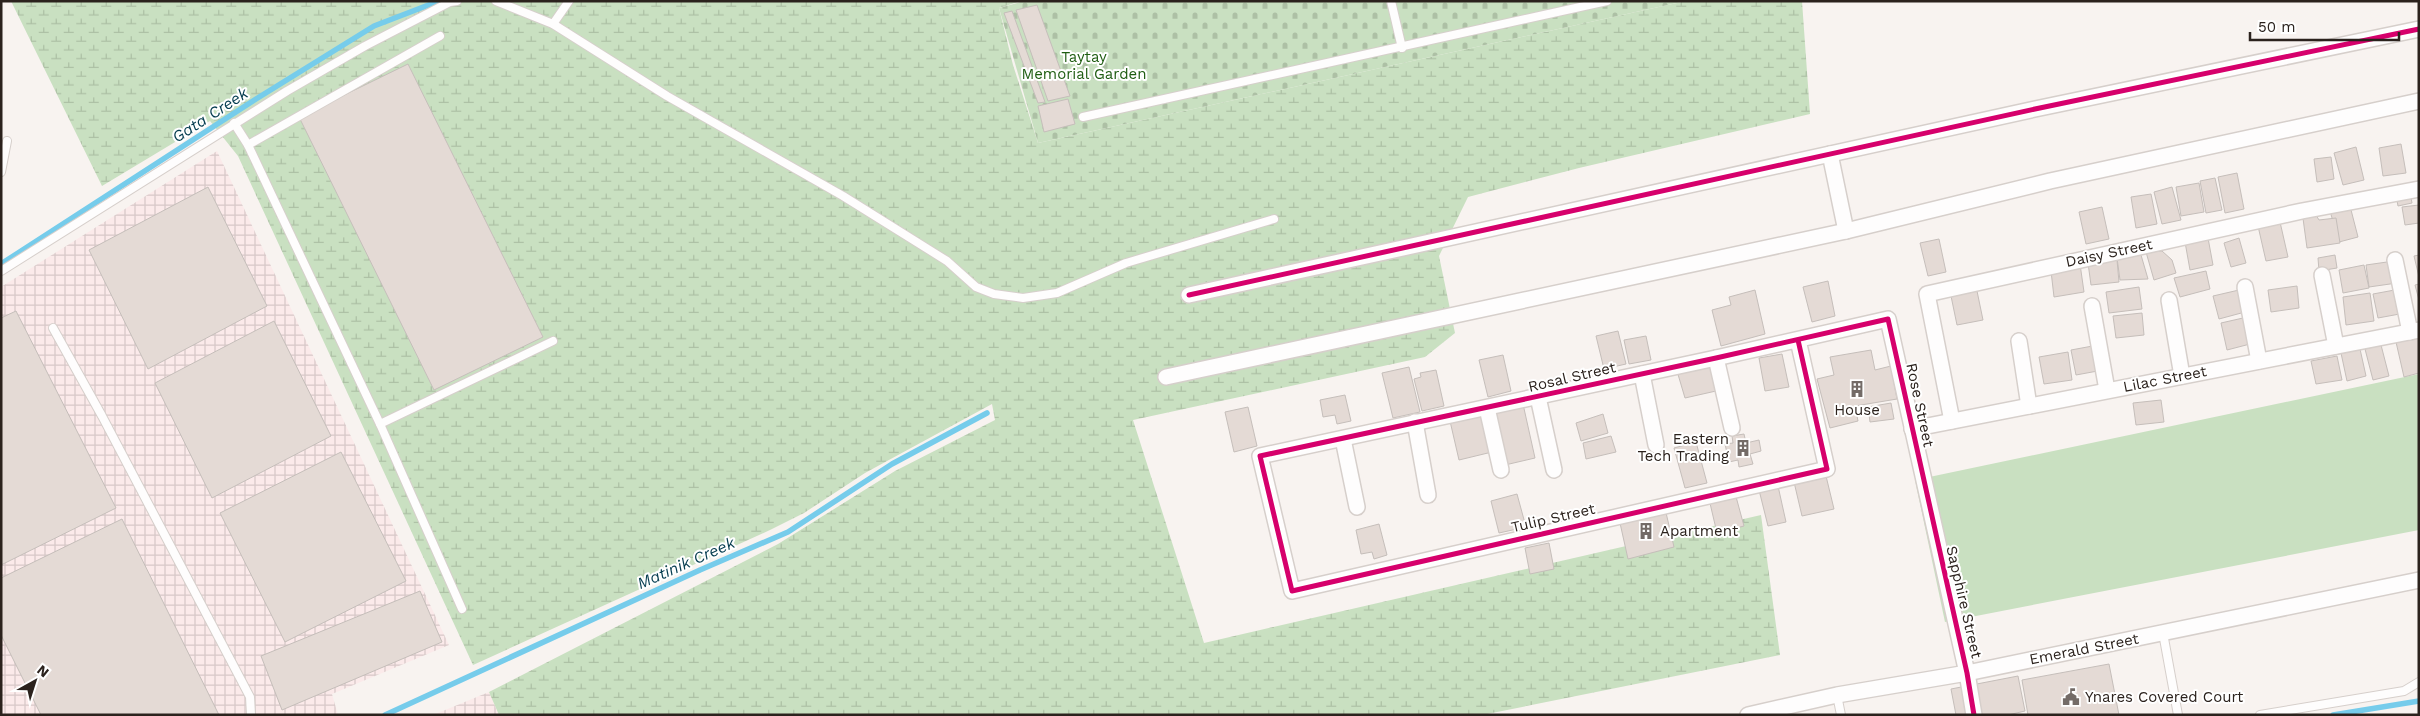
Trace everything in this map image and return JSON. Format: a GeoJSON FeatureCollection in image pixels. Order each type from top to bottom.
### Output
{"type":"FeatureCollection","features":[{"type":"Feature","properties":{"kind":"street"},"geometry":{"type":"LineString","coordinates":[[1189,295],[1830,154],[2419,29]]}},
{"type":"Feature","properties":{"kind":"street"},"geometry":{"type":"LineString","coordinates":[[1166,377],[1846,231],[2050,181],[2419,101]]}},
{"type":"Feature","properties":{"kind":"street"},"geometry":{"type":"LineString","coordinates":[[1830,154],[1846,231]]}},
{"type":"Feature","properties":{"kind":"street","name":"Daisy Street"},"geometry":{"type":"LineString","coordinates":[[1952,421],[1927,294],[2302,211],[2419,189]]}},
{"type":"Feature","properties":{"kind":"street"},"geometry":{"type":"LineString","coordinates":[[2396,260],[2414,331]]}},
{"type":"Feature","properties":{"kind":"street"},"geometry":{"type":"LineString","coordinates":[[2322,274],[2336,346]]}},
{"type":"Feature","properties":{"kind":"street"},"geometry":{"type":"LineString","coordinates":[[2245,287],[2259,362]]}},
{"type":"Feature","properties":{"kind":"street"},"geometry":{"type":"LineString","coordinates":[[2169,300],[2182,376]]}},
{"type":"Feature","properties":{"kind":"street"},"geometry":{"type":"LineString","coordinates":[[2092,306],[2107,390]]}},
{"type":"Feature","properties":{"kind":"street","name":"Rosal Street"},"geometry":{"type":"LineString","coordinates":[[1260,456],[1538,397],[1888,319]]}},
{"type":"Feature","properties":{"kind":"street","name":"Rose Street"},"geometry":{"type":"LineString","coordinates":[[1888,319],[1928,496]]}},
{"type":"Feature","properties":{"kind":"street","name":"Lilac Street"},"geometry":{"type":"LineString","coordinates":[[1912,429],[2414,331]]}},
{"type":"Feature","properties":{"kind":"street","name":"Tulip Street"},"geometry":{"type":"LineString","coordinates":[[1260,456],[1292,591],[1827,469],[1798,340]]}},
{"type":"Feature","properties":{"kind":"street"},"geometry":{"type":"LineString","coordinates":[[2019,341],[2030,406]]}},
{"type":"Feature","properties":{"kind":"street"},"geometry":{"type":"LineString","coordinates":[[1716,358],[1732,428]]}},
{"type":"Feature","properties":{"kind":"street"},"geometry":{"type":"LineString","coordinates":[[1642,374],[1656,444]]}},
{"type":"Feature","properties":{"kind":"street"},"geometry":{"type":"LineString","coordinates":[[1538,397],[1554,470]]}},
{"type":"Feature","properties":{"kind":"street"},"geometry":{"type":"LineString","coordinates":[[1487,408],[1501,470]]}},
{"type":"Feature","properties":{"kind":"street"},"geometry":{"type":"LineString","coordinates":[[1414,422],[1428,495]]}},
{"type":"Feature","properties":{"kind":"street"},"geometry":{"type":"LineString","coordinates":[[1343,439],[1358,507]]}},
{"type":"Feature","properties":{"kind":"street","name":"Sapphire Street"},"geometry":{"type":"LineString","coordinates":[[1928,496],[1967,673],[1974,715]]}},
{"type":"Feature","properties":{"kind":"street","name":"Emerald Street"},"geometry":{"type":"LineString","coordinates":[[1748,715],[1837,695],[1967,673],[2419,580]]}},
{"type":"Feature","properties":{"kind":"lane"},"geometry":{"type":"LineString","coordinates":[[1,271],[234,123],[365,46],[450,2],[457,1]]}},
{"type":"Feature","properties":{"kind":"lane"},"geometry":{"type":"LineString","coordinates":[[496,1],[553,24],[668,96],[843,196],[947,262],[976,287],[994,294],[1023,298],[1057,293],[1126,263],[1274,219]]}},
{"type":"Feature","properties":{"kind":"lane"},"geometry":{"type":"LineString","coordinates":[[553,24],[569,1]]}},
{"type":"Feature","properties":{"kind":"lane"},"geometry":{"type":"LineString","coordinates":[[1391,1],[1402,48]]}},
{"type":"Feature","properties":{"kind":"lane"},"geometry":{"type":"LineString","coordinates":[[1083,117],[1402,48],[1606,1]]}},
{"type":"Feature","properties":{"kind":"lane"},"geometry":{"type":"LineString","coordinates":[[248,145],[440,36]]}},
{"type":"Feature","properties":{"kind":"lane"},"geometry":{"type":"LineString","coordinates":[[234,123],[248,145],[380,424],[462,610]]}},
{"type":"Feature","properties":{"kind":"lane"},"geometry":{"type":"LineString","coordinates":[[1,172],[7,140]]}},
{"type":"Feature","properties":{"kind":"lane"},"geometry":{"type":"LineString","coordinates":[[53,328],[102,416],[250,698],[251,715]]}},
{"type":"Feature","properties":{"kind":"lane"},"geometry":{"type":"LineString","coordinates":[[380,424],[553,341]]}},
{"type":"Feature","properties":{"kind":"lane"},"geometry":{"type":"LineString","coordinates":[[2162,633],[2178,715]]}},
{"type":"Feature","properties":{"kind":"lane"},"geometry":{"type":"LineString","coordinates":[[2260,715],[2404,691],[2419,682]]}},
{"type":"Feature","properties":{"kind":"lane"},"geometry":{"type":"LineString","coordinates":[[1837,695],[1841,715]]}},
{"type":"Feature","properties":{"kind":"shaded area"},"geometry":{"type":"Polygon","coordinates":[[[217,151],[449,645],[332,694],[338,715],[1,715],[1,287],[217,151]]]}},
{"type":"Feature","properties":{"kind":"shaded area"},"geometry":{"type":"Polygon","coordinates":[[[489,692],[499,715],[433,715],[489,692]]]}},
{"type":"Feature","properties":{"kind":"green space"},"geometry":{"type":"Polygon","coordinates":[[[11,1],[1021,1],[999,8],[1013,65],[1038,143],[1686,1],[1802,1],[1810,114],[1579,168],[1468,197],[1439,256],[1455,333],[1425,357],[1133,420],[1204,643],[1761,515],[1780,655],[1482,715],[499,715],[489,692],[778,544],[895,471],[995,420],[992,404],[865,473],[804,513],[473,665],[238,156],[210,121],[102,186],[11,1]]]}},
{"type":"Feature","properties":{"kind":"green space","name":"Taytay Memorial Garden"},"geometry":{"type":"Polygon","coordinates":[[[1024,1],[1686,1],[1038,143],[999,8],[1024,1]]]}},
{"type":"Feature","properties":{"kind":"green space"},"geometry":{"type":"Polygon","coordinates":[[[2419,374],[2419,530],[1945,622],[1915,480],[2419,374]]]}},
{"type":"Feature","properties":{"kind":"building"},"geometry":{"type":"Polygon","coordinates":[[[1037,5],[1070,96],[1048,101],[1016,10],[1037,5]]]}},
{"type":"Feature","properties":{"kind":"building"},"geometry":{"type":"Polygon","coordinates":[[[1012,11],[1045,102],[1038,103],[1004,13],[1012,11]]]}},
{"type":"Feature","properties":{"kind":"building"},"geometry":{"type":"Polygon","coordinates":[[[408,64],[543,337],[434,390],[299,117],[408,64]]]}},
{"type":"Feature","properties":{"kind":"building"},"geometry":{"type":"Polygon","coordinates":[[[1068,99],[1075,124],[1044,132],[1038,106],[1068,99]]]}},
{"type":"Feature","properties":{"kind":"building"},"geometry":{"type":"Polygon","coordinates":[[[2401,144],[2406,173],[2383,176],[2379,148],[2401,144]]]}},
{"type":"Feature","properties":{"kind":"building"},"geometry":{"type":"Polygon","coordinates":[[[2356,147],[2364,180],[2343,185],[2334,153],[2356,147]]]}},
{"type":"Feature","properties":{"kind":"building"},"geometry":{"type":"Polygon","coordinates":[[[2331,157],[2334,179],[2317,182],[2314,159],[2331,157]]]}},
{"type":"Feature","properties":{"kind":"building"},"geometry":{"type":"Polygon","coordinates":[[[2237,173],[2244,209],[2225,213],[2218,177],[2237,173]]]}},
{"type":"Feature","properties":{"kind":"building"},"geometry":{"type":"Polygon","coordinates":[[[2215,178],[2222,210],[2206,213],[2200,181],[2215,178]]]}},
{"type":"Feature","properties":{"kind":"building"},"geometry":{"type":"Polygon","coordinates":[[[2199,183],[2204,212],[2181,216],[2176,187],[2199,183]]]}},
{"type":"Feature","properties":{"kind":"building"},"geometry":{"type":"Polygon","coordinates":[[[208,187],[267,306],[148,369],[89,250],[208,187]]]}},
{"type":"Feature","properties":{"kind":"building"},"geometry":{"type":"Polygon","coordinates":[[[2172,187],[2181,220],[2162,224],[2154,192],[2172,187]]]}},
{"type":"Feature","properties":{"kind":"building"},"geometry":{"type":"Polygon","coordinates":[[[2410,192],[2412,203],[2398,206],[2396,195],[2410,192]]]}},
{"type":"Feature","properties":{"kind":"building"},"geometry":{"type":"Polygon","coordinates":[[[2151,194],[2157,224],[2136,228],[2131,197],[2151,194]]]}},
{"type":"Feature","properties":{"kind":"building"},"geometry":{"type":"Polygon","coordinates":[[[2419,205],[2419,223],[2405,225],[2402,207],[2419,205]]]}},
{"type":"Feature","properties":{"kind":"building"},"geometry":{"type":"Polygon","coordinates":[[[2350,206],[2358,237],[2339,242],[2330,211],[2350,206]]]}},
{"type":"Feature","properties":{"kind":"building"},"geometry":{"type":"Polygon","coordinates":[[[2102,207],[2109,239],[2086,244],[2079,212],[2102,207]]]}},
{"type":"Feature","properties":{"kind":"building"},"geometry":{"type":"Polygon","coordinates":[[[2313,210],[2319,220],[2336,218],[2340,243],[2307,248],[2302,211],[2313,210]]]}},
{"type":"Feature","properties":{"kind":"building"},"geometry":{"type":"Polygon","coordinates":[[[2280,222],[2288,257],[2266,261],[2258,226],[2280,222]]]}},
{"type":"Feature","properties":{"kind":"building"},"geometry":{"type":"Polygon","coordinates":[[[2208,238],[2213,265],[2190,270],[2185,242],[2208,238]]]}},
{"type":"Feature","properties":{"kind":"building"},"geometry":{"type":"Polygon","coordinates":[[[2239,238],[2246,263],[2231,267],[2224,243],[2239,238]]]}},
{"type":"Feature","properties":{"kind":"building"},"geometry":{"type":"Polygon","coordinates":[[[1939,239],[1946,272],[1928,276],[1920,243],[1939,239]]]}},
{"type":"Feature","properties":{"kind":"building"},"geometry":{"type":"Polygon","coordinates":[[[2162,251],[2172,260],[2176,273],[2154,280],[2146,252],[2162,251]]]}},
{"type":"Feature","properties":{"kind":"building"},"geometry":{"type":"Polygon","coordinates":[[[2141,255],[2148,279],[2120,280],[2117,258],[2141,255]]]}},
{"type":"Feature","properties":{"kind":"building"},"geometry":{"type":"Polygon","coordinates":[[[2335,255],[2337,268],[2319,271],[2318,258],[2335,255]]]}},
{"type":"Feature","properties":{"kind":"building"},"geometry":{"type":"Polygon","coordinates":[[[2419,255],[2419,277],[2414,256],[2419,255]]]}},
{"type":"Feature","properties":{"kind":"building"},"geometry":{"type":"Polygon","coordinates":[[[2117,260],[2119,282],[2091,285],[2088,263],[2117,260]]]}},
{"type":"Feature","properties":{"kind":"building"},"geometry":{"type":"Polygon","coordinates":[[[2394,261],[2397,283],[2369,287],[2366,265],[2394,261]]]}},
{"type":"Feature","properties":{"kind":"building"},"geometry":{"type":"Polygon","coordinates":[[[2080,264],[2084,292],[2054,297],[2051,271],[2080,264]]]}},
{"type":"Feature","properties":{"kind":"building"},"geometry":{"type":"Polygon","coordinates":[[[2364,265],[2369,288],[2343,293],[2339,270],[2364,265]]]}},
{"type":"Feature","properties":{"kind":"building"},"geometry":{"type":"Polygon","coordinates":[[[2206,271],[2210,289],[2180,297],[2174,278],[2206,271]]]}},
{"type":"Feature","properties":{"kind":"building"},"geometry":{"type":"Polygon","coordinates":[[[1828,281],[1835,316],[1812,322],[1803,287],[1828,281]]]}},
{"type":"Feature","properties":{"kind":"building"},"geometry":{"type":"Polygon","coordinates":[[[2419,284],[2419,300],[2415,285],[2419,284]]]}},
{"type":"Feature","properties":{"kind":"building"},"geometry":{"type":"Polygon","coordinates":[[[2297,286],[2299,308],[2271,312],[2268,290],[2297,286]]]}},
{"type":"Feature","properties":{"kind":"building"},"geometry":{"type":"Polygon","coordinates":[[[2139,287],[2142,309],[2109,313],[2106,292],[2139,287]]]}},
{"type":"Feature","properties":{"kind":"building"},"geometry":{"type":"Polygon","coordinates":[[[2400,289],[2405,313],[2378,318],[2373,294],[2400,289]]]}},
{"type":"Feature","properties":{"kind":"building"},"geometry":{"type":"Polygon","coordinates":[[[1755,290],[1765,334],[1721,346],[1712,310],[1731,305],[1729,297],[1755,290]]]}},
{"type":"Feature","properties":{"kind":"building"},"geometry":{"type":"Polygon","coordinates":[[[2239,290],[2245,312],[2219,319],[2213,296],[2239,290]]]}},
{"type":"Feature","properties":{"kind":"building"},"geometry":{"type":"Polygon","coordinates":[[[1977,291],[1983,320],[1957,325],[1951,296],[1977,291]]]}},
{"type":"Feature","properties":{"kind":"building"},"geometry":{"type":"Polygon","coordinates":[[[2370,293],[2374,321],[2346,325],[2343,297],[2370,293]]]}},
{"type":"Feature","properties":{"kind":"building"},"geometry":{"type":"Polygon","coordinates":[[[16,311],[116,508],[1,565],[1,318],[16,311]]]}},
{"type":"Feature","properties":{"kind":"building"},"geometry":{"type":"Polygon","coordinates":[[[2142,313],[2144,335],[2116,338],[2113,316],[2142,313]]]}},
{"type":"Feature","properties":{"kind":"building"},"geometry":{"type":"Polygon","coordinates":[[[2243,318],[2250,344],[2227,350],[2221,323],[2243,318]]]}},
{"type":"Feature","properties":{"kind":"building"},"geometry":{"type":"Polygon","coordinates":[[[274,321],[331,436],[212,498],[155,383],[274,321]]]}},
{"type":"Feature","properties":{"kind":"building"},"geometry":{"type":"Polygon","coordinates":[[[1618,331],[1626,364],[1604,369],[1596,336],[1618,331]]]}},
{"type":"Feature","properties":{"kind":"building"},"geometry":{"type":"Polygon","coordinates":[[[1646,336],[1651,360],[1629,364],[1624,340],[1646,336]]]}},
{"type":"Feature","properties":{"kind":"building"},"geometry":{"type":"Polygon","coordinates":[[[2419,337],[2419,373],[2404,377],[2396,342],[2419,337]]]}},
{"type":"Feature","properties":{"kind":"building"},"geometry":{"type":"Polygon","coordinates":[[[2098,345],[2103,370],[2076,375],[2071,350],[2098,345]]]}},
{"type":"Feature","properties":{"kind":"building"},"geometry":{"type":"Polygon","coordinates":[[[2381,345],[2389,376],[2373,380],[2365,349],[2381,345]]]}},
{"type":"Feature","properties":{"kind":"building"},"geometry":{"type":"Polygon","coordinates":[[[2360,349],[2366,376],[2347,381],[2341,353],[2360,349]]]}},
{"type":"Feature","properties":{"kind":"building","name":"House"},"geometry":{"type":"Polygon","coordinates":[[[1871,350],[1875,370],[1891,366],[1897,399],[1855,406],[1858,421],[1830,428],[1817,379],[1834,375],[1830,357],[1871,350]]]}},
{"type":"Feature","properties":{"kind":"building"},"geometry":{"type":"Polygon","coordinates":[[[2068,352],[2072,380],[2044,384],[2039,357],[2068,352]]]}},
{"type":"Feature","properties":{"kind":"building"},"geometry":{"type":"Polygon","coordinates":[[[1782,354],[1789,387],[1765,391],[1759,358],[1782,354]]]}},
{"type":"Feature","properties":{"kind":"building"},"geometry":{"type":"Polygon","coordinates":[[[1503,355],[1511,391],[1488,397],[1479,360],[1503,355]]]}},
{"type":"Feature","properties":{"kind":"building"},"geometry":{"type":"Polygon","coordinates":[[[2337,356],[2342,380],[2316,384],[2311,361],[2337,356]]]}},
{"type":"Feature","properties":{"kind":"building"},"geometry":{"type":"Polygon","coordinates":[[[1709,363],[1716,391],[1685,398],[1677,371],[1709,363]]]}},
{"type":"Feature","properties":{"kind":"building"},"geometry":{"type":"Polygon","coordinates":[[[1409,367],[1420,412],[1393,418],[1382,373],[1409,367]]]}},
{"type":"Feature","properties":{"kind":"building"},"geometry":{"type":"Polygon","coordinates":[[[1436,370],[1444,406],[1422,411],[1414,379],[1421,377],[1420,373],[1436,370]]]}},
{"type":"Feature","properties":{"kind":"building"},"geometry":{"type":"Polygon","coordinates":[[[1345,395],[1351,421],[1337,424],[1335,415],[1323,417],[1320,400],[1345,395]]]}},
{"type":"Feature","properties":{"kind":"building"},"geometry":{"type":"Polygon","coordinates":[[[2161,400],[2164,422],[2136,425],[2133,403],[2161,400]]]}},
{"type":"Feature","properties":{"kind":"building","name":"House"},"geometry":{"type":"Polygon","coordinates":[[[1891,403],[1894,419],[1870,422],[1868,407],[1891,403]]]}},
{"type":"Feature","properties":{"kind":"building"},"geometry":{"type":"Polygon","coordinates":[[[1523,404],[1535,458],[1505,465],[1492,411],[1523,404]]]}},
{"type":"Feature","properties":{"kind":"building"},"geometry":{"type":"Polygon","coordinates":[[[1248,407],[1257,446],[1234,452],[1225,412],[1248,407]]]}},
{"type":"Feature","properties":{"kind":"building"},"geometry":{"type":"Polygon","coordinates":[[[1483,413],[1492,452],[1459,460],[1450,421],[1483,413]]]}},
{"type":"Feature","properties":{"kind":"building"},"geometry":{"type":"Polygon","coordinates":[[[1603,414],[1608,433],[1581,441],[1576,423],[1603,414]]]}},
{"type":"Feature","properties":{"kind":"building","name":"Eastern Tech Trading"},"geometry":{"type":"Polygon","coordinates":[[[1744,434],[1746,443],[1759,440],[1761,451],[1750,454],[1753,464],[1739,467],[1738,460],[1729,462],[1725,444],[1733,443],[1732,436],[1744,434]]]}},
{"type":"Feature","properties":{"kind":"building"},"geometry":{"type":"Polygon","coordinates":[[[1611,436],[1616,452],[1586,459],[1583,443],[1611,436]]]}},
{"type":"Feature","properties":{"kind":"building"},"geometry":{"type":"Polygon","coordinates":[[[1696,442],[1707,483],[1685,488],[1674,448],[1696,442]]]}},
{"type":"Feature","properties":{"kind":"building"},"geometry":{"type":"Polygon","coordinates":[[[341,452],[406,581],[285,642],[220,513],[341,452]]]}},
{"type":"Feature","properties":{"kind":"building"},"geometry":{"type":"Polygon","coordinates":[[[1826,476],[1834,509],[1802,516],[1794,482],[1826,476]]]}},
{"type":"Feature","properties":{"kind":"building"},"geometry":{"type":"Polygon","coordinates":[[[1778,486],[1786,522],[1768,526],[1759,490],[1778,486]]]}},
{"type":"Feature","properties":{"kind":"building"},"geometry":{"type":"Polygon","coordinates":[[[1735,493],[1744,526],[1717,533],[1709,499],[1735,493]]]}},
{"type":"Feature","properties":{"kind":"building"},"geometry":{"type":"Polygon","coordinates":[[[1517,494],[1526,527],[1499,533],[1491,501],[1517,494]]]}},
{"type":"Feature","properties":{"kind":"building","name":"Apartment"},"geometry":{"type":"Polygon","coordinates":[[[1664,504],[1674,547],[1628,559],[1618,514],[1664,504]]]}},
{"type":"Feature","properties":{"kind":"building"},"geometry":{"type":"Polygon","coordinates":[[[122,519],[219,715],[41,715],[1,635],[1,578],[122,519]]]}},
{"type":"Feature","properties":{"kind":"building"},"geometry":{"type":"Polygon","coordinates":[[[1379,524],[1387,555],[1374,559],[1372,552],[1361,554],[1356,530],[1379,524]]]}},
{"type":"Feature","properties":{"kind":"building"},"geometry":{"type":"Polygon","coordinates":[[[1549,543],[1554,569],[1530,574],[1525,548],[1549,543]]]}},
{"type":"Feature","properties":{"kind":"building"},"geometry":{"type":"Polygon","coordinates":[[[420,591],[442,642],[282,710],[261,656],[420,591]]]}},
{"type":"Feature","properties":{"kind":"building","name":"Ynares Covered Court"},"geometry":{"type":"Polygon","coordinates":[[[2109,664],[2119,715],[2028,715],[2022,680],[2109,664]]]}},
{"type":"Feature","properties":{"kind":"building"},"geometry":{"type":"Polygon","coordinates":[[[2018,676],[2025,711],[2008,715],[1956,715],[1951,689],[2018,676]]]}},
{"type":"Feature","properties":{"kind":"waterway","name":"Gata Creek"},"geometry":{"type":"LineString","coordinates":[[1,264],[256,99],[374,26],[439,1]]}},
{"type":"Feature","properties":{"kind":"waterway","name":"Matinik Creek"},"geometry":{"type":"LineString","coordinates":[[385,715],[700,570],[788,532],[892,464],[987,413]]}},
{"type":"Feature","properties":{"kind":"waterway"},"geometry":{"type":"LineString","coordinates":[[2333,715],[2419,701]]}},
{"type":"Feature","properties":{"kind":"cycle path"},"geometry":{"type":"LineString","coordinates":[[1189,295],[2035,109],[2419,29]]}},
{"type":"Feature","properties":{"kind":"cycle path"},"geometry":{"type":"LineString","coordinates":[[1798,340],[1827,469],[1292,591],[1260,456],[1888,319],[1967,673],[1974,715]]}},
{"type":"Feature","properties":{"kind":"place","name":"House"},"geometry":{"type":"Point","coordinates":[1857,389]}},
{"type":"Feature","properties":{"kind":"place","name":"Eastern Tech Trading"},"geometry":{"type":"Point","coordinates":[1743,448]}},
{"type":"Feature","properties":{"kind":"place","name":"Apartment"},"geometry":{"type":"Point","coordinates":[1646,531]}},
{"type":"Feature","properties":{"kind":"place","name":"Ynares Covered Court"},"geometry":{"type":"Point","coordinates":[2071,697]}}]}
